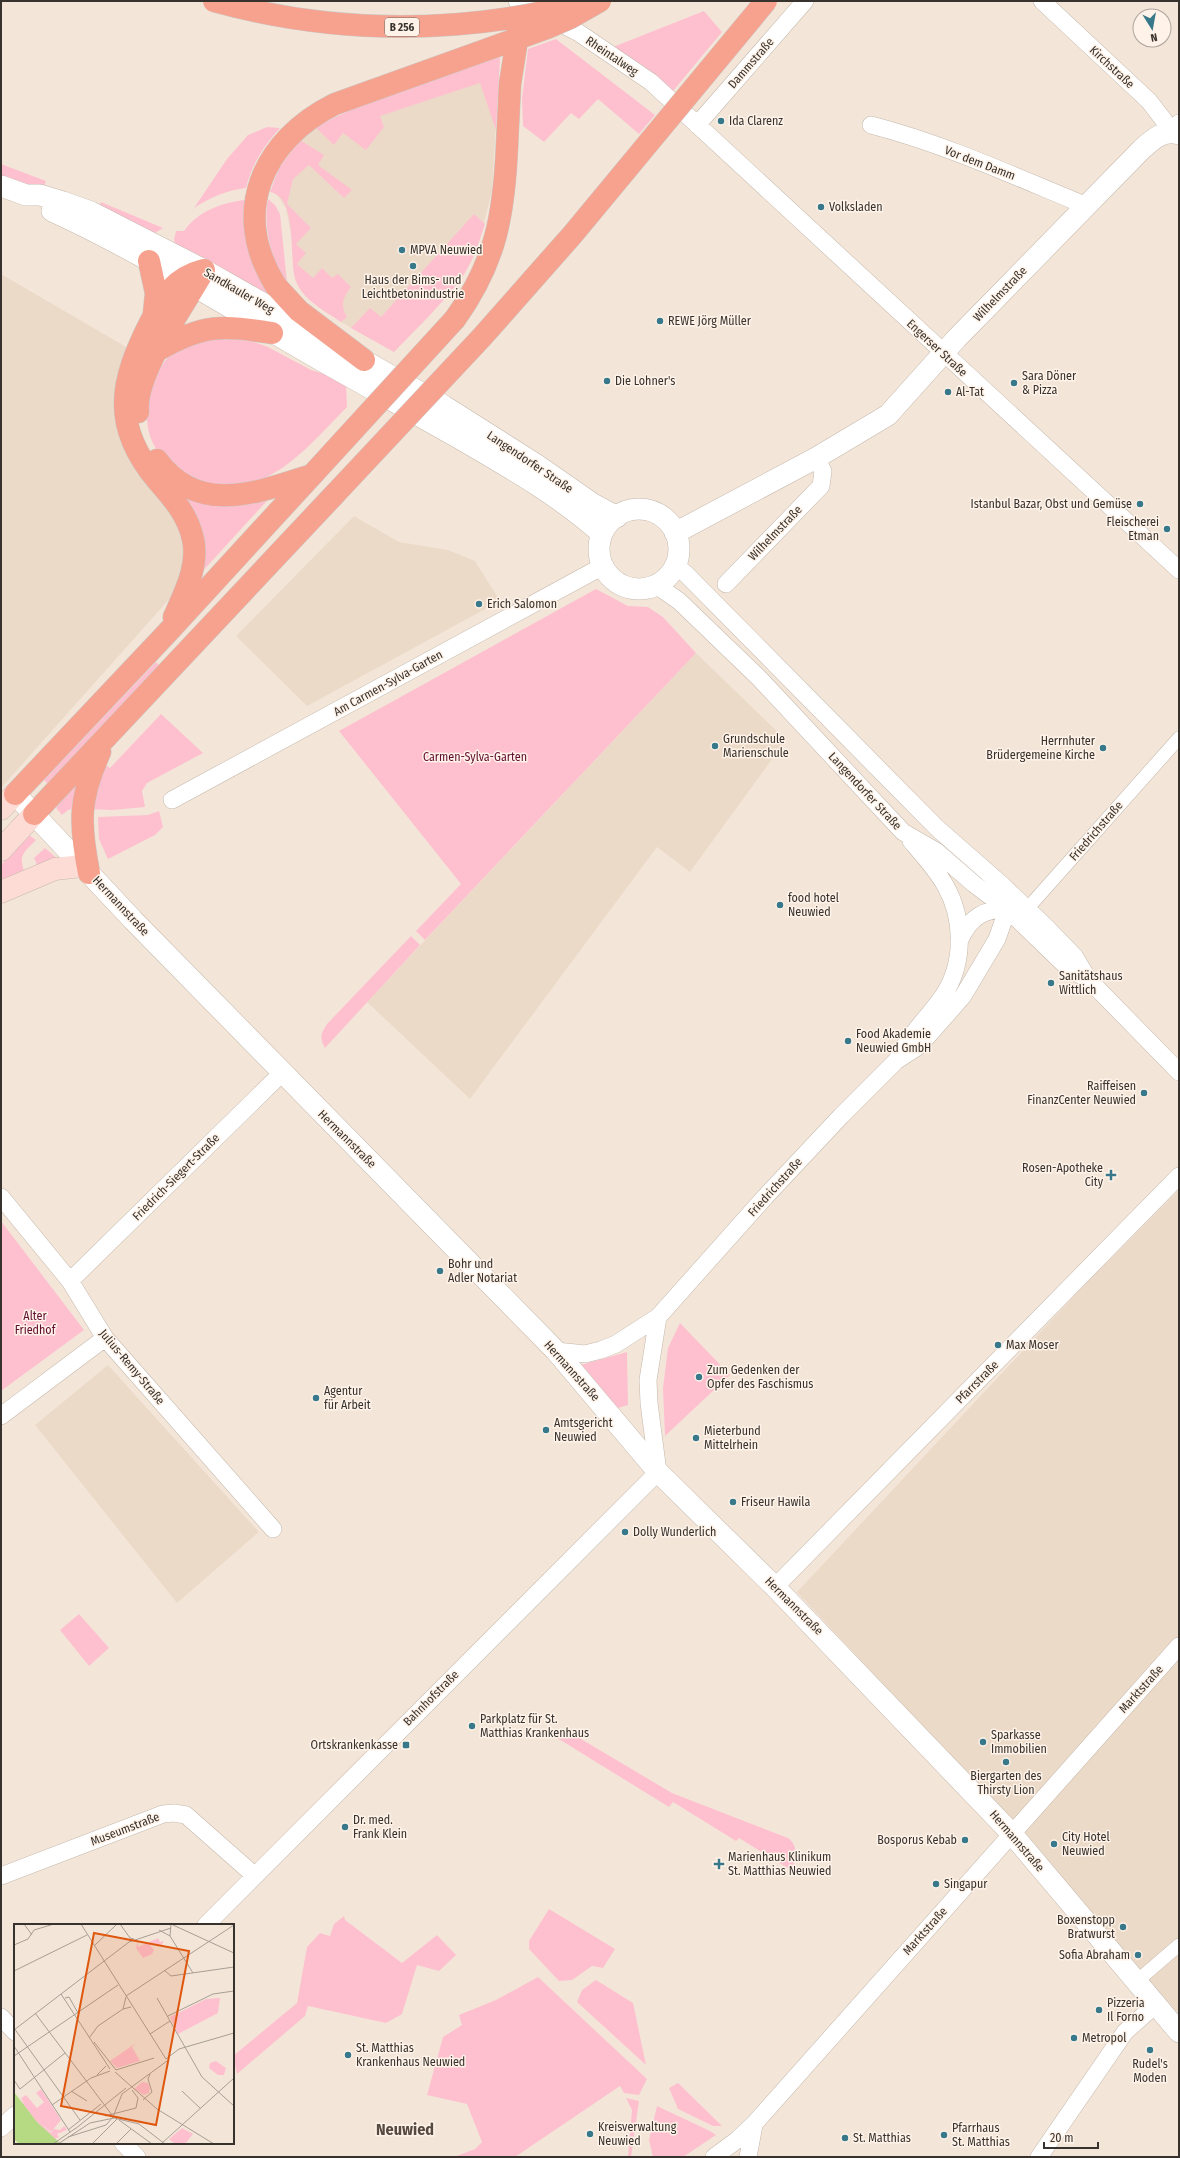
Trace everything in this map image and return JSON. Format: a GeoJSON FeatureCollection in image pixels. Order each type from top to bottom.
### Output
{"type":"FeatureCollection","features":[{"type":"Feature","properties":{"kind":"highway","name":"B 256"},"geometry":{"type":"LineString","coordinates":[[214,1],[291,18],[386,27],[474,23],[534,14],[590,1]]}},
{"type":"Feature","properties":{"kind":"highway"},"geometry":{"type":"LineString","coordinates":[[8,802],[168,632],[455,319],[474,291],[487,265],[494,245],[504,196],[508,110],[513,60],[526,1]]}},
{"type":"Feature","properties":{"kind":"highway"},"geometry":{"type":"LineString","coordinates":[[364,360],[299,311],[276,286],[264,262],[258,241],[255,219],[256,198],[263,172],[271,158],[298,127],[319,112],[335,104],[547,28],[570,18],[600,1]]}},
{"type":"Feature","properties":{"kind":"highway"},"geometry":{"type":"LineString","coordinates":[[34,814],[467,354],[553,257],[650,143],[766,1]]}},
{"type":"Feature","properties":{"kind":"highway"},"geometry":{"type":"LineString","coordinates":[[149,261],[156,293],[153,318]]}},
{"type":"Feature","properties":{"kind":"highway"},"geometry":{"type":"LineString","coordinates":[[193,279],[142,383],[138,401],[138,410],[148,446],[161,466],[171,476],[194,489],[218,495],[232,496],[262,491],[313,474]]}},
{"type":"Feature","properties":{"kind":"highway"},"geometry":{"type":"LineString","coordinates":[[168,632],[193,568],[193,537],[184,515],[136,450],[128,428],[124,404],[128,375],[139,345],[153,318],[170,289],[193,279]]}},
{"type":"Feature","properties":{"kind":"highway"},"geometry":{"type":"LineString","coordinates":[[157,350],[190,333],[212,327],[241,328],[272,333]]}},
{"type":"Feature","properties":{"kind":"highway"},"geometry":{"type":"LineString","coordinates":[[85,869],[82,834],[82,803],[92,770],[106,738]]}},
{"type":"Feature","properties":{"kind":"main road"},"geometry":{"type":"LineString","coordinates":[[1,850],[34,814]]}},
{"type":"Feature","properties":{"kind":"main road"},"geometry":{"type":"LineString","coordinates":[[1,892],[55,869],[85,869]]}},
{"type":"Feature","properties":{"kind":"street","name":"Rheintalweg"},"geometry":{"type":"LineString","coordinates":[[517,1],[579,33],[651,82],[697,125]]}},
{"type":"Feature","properties":{"kind":"street","name":"Dammstraße"},"geometry":{"type":"LineString","coordinates":[[697,125],[805,1]]}},
{"type":"Feature","properties":{"kind":"street","name":"Kirchstraße"},"geometry":{"type":"LineString","coordinates":[[1042,1],[1177,129]]}},
{"type":"Feature","properties":{"kind":"street","name":"Engerser Straße"},"geometry":{"type":"LineString","coordinates":[[697,125],[1179,570]]}},
{"type":"Feature","properties":{"kind":"street","name":"Vor dem Damm"},"geometry":{"type":"LineString","coordinates":[[871,125],[892,130],[984,164],[1087,206]]}},
{"type":"Feature","properties":{"kind":"street","name":"Wilhelmstraße"},"geometry":{"type":"LineString","coordinates":[[675,533],[816,458],[888,415],[943,353],[1156,136],[1177,129]]}},
{"type":"Feature","properties":{"kind":"street","name":"Sandkauler Weg"},"geometry":{"type":"LineString","coordinates":[[1,186],[26,194],[48,197],[91,212],[272,333],[430,422]]}},
{"type":"Feature","properties":{"kind":"street","name":"Sandkauler Weg"},"geometry":{"type":"LineString","coordinates":[[26,194],[36,203],[105,236],[149,261],[272,311],[364,360],[444,406]]}},
{"type":"Feature","properties":{"kind":"street","name":"Langendorfer Straße"},"geometry":{"type":"LineString","coordinates":[[444,406],[537,465],[593,504],[617,517]]}},
{"type":"Feature","properties":{"kind":"street","name":"Langendorfer Straße"},"geometry":{"type":"LineString","coordinates":[[430,422],[500,462],[561,501],[583,517],[602,534]]}},
{"type":"Feature","properties":{"kind":"street","name":"Wilhelmstraße"},"geometry":{"type":"LineString","coordinates":[[726,584],[821,486],[822,472],[816,458]]}},
{"type":"Feature","properties":{"kind":"street"},"geometry":{"type":"LineString","coordinates":[[635,510],[653,512],[670,524],[675,533],[679,544],[676,566],[668,577],[656,585],[644,589],[632,589],[620,584],[610,576],[603,566],[600,545],[602,534],[608,524],[617,517],[635,510]]}},
{"type":"Feature","properties":{"kind":"street","name":"Am Carmen-Sylva-Garten"},"geometry":{"type":"LineString","coordinates":[[172,800],[603,566]]}},
{"type":"Feature","properties":{"kind":"street","name":"Langendorfer Straße"},"geometry":{"type":"LineString","coordinates":[[676,566],[686,574],[937,828],[1002,885],[1075,957],[1088,979],[1179,1072]]}},
{"type":"Feature","properties":{"kind":"street","name":"Langendorfer Straße"},"geometry":{"type":"LineString","coordinates":[[656,585],[679,601],[760,679],[903,832],[930,847],[974,884],[1006,908],[1069,969],[1088,979]]}},
{"type":"Feature","properties":{"kind":"street","name":"Friedrichstraße"},"geometry":{"type":"LineString","coordinates":[[959,942],[964,930],[973,919],[988,911],[1006,908],[1027,909],[1179,738]]}},
{"type":"Feature","properties":{"kind":"street","name":"Hermannstraße"},"geometry":{"type":"LineString","coordinates":[[8,802],[34,814],[85,869],[282,1073],[556,1351],[658,1472],[775,1587],[1012,1834],[1179,2032]]}},
{"type":"Feature","properties":{"kind":"street","name":"Friedrichstraße"},"geometry":{"type":"LineString","coordinates":[[896,1061],[907,1039],[937,1004],[949,986],[956,966],[959,942],[957,915],[945,886],[930,863],[903,832]]}},
{"type":"Feature","properties":{"kind":"street","name":"Friedrichstraße"},"geometry":{"type":"LineString","coordinates":[[556,1351],[585,1354],[602,1350],[616,1344],[658,1318],[789,1171],[896,1061],[919,1046],[963,996],[997,939],[1004,923],[1006,908],[1002,885]]}},
{"type":"Feature","properties":{"kind":"street"},"geometry":{"type":"LineString","coordinates":[[997,939],[1005,934],[1026,927]]}},
{"type":"Feature","properties":{"kind":"street","name":"Langendorfer Straße"},"geometry":{"type":"LineString","coordinates":[[1164,1056],[1179,1083]]}},
{"type":"Feature","properties":{"kind":"street","name":"Friedrich-Siegert-Straße"},"geometry":{"type":"LineString","coordinates":[[70,1281],[282,1073]]}},
{"type":"Feature","properties":{"kind":"street","name":"Pfarrstraße"},"geometry":{"type":"LineString","coordinates":[[775,1587],[1179,1176]]}},
{"type":"Feature","properties":{"kind":"street","name":"Julius-Remy-Straße"},"geometry":{"type":"LineString","coordinates":[[1,1197],[70,1281],[105,1338],[273,1529]]}},
{"type":"Feature","properties":{"kind":"street"},"geometry":{"type":"LineString","coordinates":[[658,1318],[648,1380],[649,1403],[658,1472]]}},
{"type":"Feature","properties":{"kind":"street"},"geometry":{"type":"LineString","coordinates":[[1,1416],[105,1338]]}},
{"type":"Feature","properties":{"kind":"street","name":"Bahnhofstraße"},"geometry":{"type":"LineString","coordinates":[[207,1924],[658,1472]]}},
{"type":"Feature","properties":{"kind":"street","name":"Marktstraße"},"geometry":{"type":"LineString","coordinates":[[714,2157],[737,2140],[754,2124],[1179,1646]]}},
{"type":"Feature","properties":{"kind":"street","name":"Museumstraße"},"geometry":{"type":"LineString","coordinates":[[1,1876],[163,1814],[174,1813],[186,1815],[255,1876]]}},
{"type":"Feature","properties":{"kind":"street"},"geometry":{"type":"LineString","coordinates":[[1136,1982],[1179,1945]]}},
{"type":"Feature","properties":{"kind":"street"},"geometry":{"type":"LineString","coordinates":[[1039,2157],[1125,2032],[1155,2005]]}},
{"type":"Feature","properties":{"kind":"street"},"geometry":{"type":"LineString","coordinates":[[1,2017],[14,2031]]}},
{"type":"Feature","properties":{"kind":"street"},"geometry":{"type":"LineString","coordinates":[[1,2128],[14,2116]]}},
{"type":"Feature","properties":{"kind":"street"},"geometry":{"type":"LineString","coordinates":[[748,2157],[754,2124]]}},
{"type":"Feature","properties":{"kind":"street"},"geometry":{"type":"LineString","coordinates":[[124,2144],[137,2157]]}},
{"type":"Feature","properties":{"kind":"shaded area"},"geometry":{"type":"Polygon","coordinates":[[[500,57],[492,191],[477,250],[464,274],[445,297],[394,352],[341,322],[306,297],[296,282],[293,269],[292,239],[286,209],[274,192],[270,192],[289,151],[315,127],[500,57]]]}},
{"type":"Feature","properties":{"kind":"shaded area"},"geometry":{"type":"Polygon","coordinates":[[[1,274],[128,348],[116,395],[182,536],[184,552],[183,570],[172,596],[1,788],[1,274]]]}},
{"type":"Feature","properties":{"kind":"shaded area"},"geometry":{"type":"Polygon","coordinates":[[[354,516],[399,542],[448,550],[475,561],[500,601],[307,706],[236,636],[354,516]]]}},
{"type":"Feature","properties":{"kind":"shaded area"},"geometry":{"type":"Polygon","coordinates":[[[696,653],[786,740],[690,872],[657,847],[470,1099],[367,1002],[696,653]]]}},
{"type":"Feature","properties":{"kind":"shaded area"},"geometry":{"type":"Polygon","coordinates":[[[1179,1190],[1179,2014],[1036,1848],[797,1592],[1077,1293],[1179,1190]]]}},
{"type":"Feature","properties":{"kind":"shaded area"},"geometry":{"type":"Polygon","coordinates":[[[108,1365],[259,1532],[177,1603],[35,1425],[108,1365]]]}},
{"type":"Feature","properties":{"kind":"green space"},"geometry":{"type":"Polygon","coordinates":[[[704,11],[722,32],[673,91],[649,70],[613,47],[704,11]]]}},
{"type":"Feature","properties":{"kind":"green space"},"geometry":{"type":"Polygon","coordinates":[[[556,39],[655,115],[639,134],[598,99],[579,119],[571,113],[544,142],[523,126],[522,99],[528,49],[556,39]]]}},
{"type":"Feature","properties":{"kind":"green space"},"geometry":{"type":"Polygon","coordinates":[[[500,57],[496,130],[480,83],[380,116],[384,127],[366,150],[343,133],[334,145],[315,127],[369,101],[500,57]]]}},
{"type":"Feature","properties":{"kind":"green space"},"geometry":{"type":"Polygon","coordinates":[[[267,127],[280,128],[268,142],[255,163],[246,188],[218,195],[194,208],[227,159],[248,135],[267,127]]]}},
{"type":"Feature","properties":{"kind":"green space"},"geometry":{"type":"Polygon","coordinates":[[[300,140],[324,155],[318,165],[352,190],[344,198],[309,165],[293,179],[287,204],[311,228],[296,244],[306,253],[297,264],[313,278],[322,268],[332,278],[338,274],[351,287],[343,301],[347,317],[341,322],[315,304],[299,288],[294,272],[289,217],[285,205],[279,196],[270,192],[279,168],[300,140]]]}},
{"type":"Feature","properties":{"kind":"green space"},"geometry":{"type":"Polygon","coordinates":[[[1,164],[46,181],[42,191],[1,176],[1,164]]]}},
{"type":"Feature","properties":{"kind":"green space"},"geometry":{"type":"Polygon","coordinates":[[[268,199],[275,205],[280,214],[287,282],[276,264],[269,242],[266,220],[268,199]]]}},
{"type":"Feature","properties":{"kind":"green space"},"geometry":{"type":"Polygon","coordinates":[[[245,200],[246,234],[278,304],[178,251],[174,240],[176,231],[184,231],[203,213],[227,203],[245,200]]]}},
{"type":"Feature","properties":{"kind":"green space"},"geometry":{"type":"Polygon","coordinates":[[[101,202],[163,228],[152,235],[98,208],[101,202]]]}},
{"type":"Feature","properties":{"kind":"green space"},"geometry":{"type":"Polygon","coordinates":[[[474,214],[485,224],[468,268],[439,305],[394,352],[351,328],[370,308],[381,317],[474,214]]]}},
{"type":"Feature","properties":{"kind":"green space"},"geometry":{"type":"Polygon","coordinates":[[[237,336],[268,347],[311,370],[328,375],[346,384],[347,407],[305,450],[281,469],[269,476],[240,485],[220,486],[201,484],[184,475],[157,450],[150,436],[147,420],[148,404],[152,387],[158,372],[168,358],[179,347],[192,339],[237,336]]]}},
{"type":"Feature","properties":{"kind":"green space"},"geometry":{"type":"Polygon","coordinates":[[[275,492],[200,574],[181,498],[275,492]]]}},
{"type":"Feature","properties":{"kind":"green space","name":"Carmen-Sylva-Garten"},"geometry":{"type":"Polygon","coordinates":[[[596,589],[628,606],[648,607],[663,617],[696,653],[425,940],[416,931],[461,884],[339,731],[596,589]]]}},
{"type":"Feature","properties":{"kind":"green space"},"geometry":{"type":"Polygon","coordinates":[[[156,662],[161,667],[50,786],[44,780],[156,662]]]}},
{"type":"Feature","properties":{"kind":"green space"},"geometry":{"type":"Polygon","coordinates":[[[161,714],[203,753],[147,783],[142,791],[145,807],[113,810],[88,809],[100,774],[107,766],[110,768],[161,714]]]}},
{"type":"Feature","properties":{"kind":"green space"},"geometry":{"type":"Polygon","coordinates":[[[79,781],[76,808],[68,810],[62,815],[56,808],[79,781]]]}},
{"type":"Feature","properties":{"kind":"green space"},"geometry":{"type":"Polygon","coordinates":[[[159,811],[163,827],[155,835],[108,859],[99,839],[98,817],[148,815],[159,811]]]}},
{"type":"Feature","properties":{"kind":"green space"},"geometry":{"type":"Polygon","coordinates":[[[29,835],[36,840],[23,855],[22,862],[25,873],[1,886],[1,865],[29,835]]]}},
{"type":"Feature","properties":{"kind":"green space"},"geometry":{"type":"Polygon","coordinates":[[[45,848],[60,861],[39,869],[34,858],[45,848]]]}},
{"type":"Feature","properties":{"kind":"green space"},"geometry":{"type":"Polygon","coordinates":[[[411,936],[420,945],[325,1048],[322,1041],[322,1036],[323,1030],[327,1024],[411,936]]]}},
{"type":"Feature","properties":{"kind":"green space","name":"Alter Friedhof"},"geometry":{"type":"Polygon","coordinates":[[[1,1221],[84,1330],[1,1391],[1,1221]]]}},
{"type":"Feature","properties":{"kind":"green space"},"geometry":{"type":"Polygon","coordinates":[[[680,1323],[730,1375],[665,1436],[663,1388],[668,1348],[680,1323]]]}},
{"type":"Feature","properties":{"kind":"green space"},"geometry":{"type":"Polygon","coordinates":[[[627,1352],[628,1405],[618,1408],[577,1366],[627,1352]]]}},
{"type":"Feature","properties":{"kind":"green space"},"geometry":{"type":"Polygon","coordinates":[[[79,1614],[109,1648],[89,1666],[60,1630],[79,1614]]]}},
{"type":"Feature","properties":{"kind":"green space"},"geometry":{"type":"Polygon","coordinates":[[[549,1733],[576,1736],[672,1793],[788,1838],[794,1845],[796,1853],[791,1870],[739,1838],[736,1841],[673,1802],[669,1807],[549,1733]]]}},
{"type":"Feature","properties":{"kind":"green space"},"geometry":{"type":"Polygon","coordinates":[[[549,1909],[615,1949],[603,1968],[592,1966],[572,1980],[559,1981],[529,1949],[529,1941],[549,1909]]]}},
{"type":"Feature","properties":{"kind":"green space"},"geometry":{"type":"Polygon","coordinates":[[[344,1916],[345,1920],[402,1963],[437,1935],[456,1955],[439,1971],[417,1965],[402,2014],[386,2023],[308,2006],[305,2016],[237,2074],[234,2055],[297,2003],[307,1947],[320,1933],[330,1936],[334,1924],[344,1916]]]}},
{"type":"Feature","properties":{"kind":"green space"},"geometry":{"type":"Polygon","coordinates":[[[538,1977],[647,2079],[639,2095],[624,2093],[620,2086],[515,2157],[454,2157],[475,2149],[482,2142],[467,2104],[427,2095],[443,2037],[462,2025],[459,2015],[496,2000],[538,1977]]]}},
{"type":"Feature","properties":{"kind":"green space"},"geometry":{"type":"Polygon","coordinates":[[[596,1980],[633,2003],[646,2065],[577,2002],[582,1990],[596,1980]]]}},
{"type":"Feature","properties":{"kind":"green space"},"geometry":{"type":"Polygon","coordinates":[[[678,2083],[722,2126],[713,2126],[678,2109],[669,2088],[678,2083]]]}},
{"type":"Feature","properties":{"kind":"green space"},"geometry":{"type":"Polygon","coordinates":[[[626,2098],[639,2101],[631,2157],[628,2157],[632,2110],[626,2098]]]}},
{"type":"Feature","properties":{"kind":"green space"},"geometry":{"type":"Polygon","coordinates":[[[657,2106],[716,2135],[683,2157],[653,2157],[649,2140],[657,2106]]]}},
{"type":"Feature","properties":{"kind":"place","name":"Ida Clarenz"},"geometry":{"type":"Point","coordinates":[721,121]}},
{"type":"Feature","properties":{"kind":"place","name":"Volksladen"},"geometry":{"type":"Point","coordinates":[821,207]}},
{"type":"Feature","properties":{"kind":"place","name":"MPVA Neuwied"},"geometry":{"type":"Point","coordinates":[402,250]}},
{"type":"Feature","properties":{"kind":"place","name":"Haus der Bims- und Leichtbetonindustrie"},"geometry":{"type":"Point","coordinates":[413,266]}},
{"type":"Feature","properties":{"kind":"place","name":"REWE Jörg Müller"},"geometry":{"type":"Point","coordinates":[660,321]}},
{"type":"Feature","properties":{"kind":"place","name":"Die Lohner's"},"geometry":{"type":"Point","coordinates":[607,381]}},
{"type":"Feature","properties":{"kind":"place","name":"Sara Döner & Pizza"},"geometry":{"type":"Point","coordinates":[1014,383]}},
{"type":"Feature","properties":{"kind":"place","name":"Al-Tat"},"geometry":{"type":"Point","coordinates":[948,392]}},
{"type":"Feature","properties":{"kind":"place","name":"Istanbul Bazar, Obst und Gemüse"},"geometry":{"type":"Point","coordinates":[1140,504]}},
{"type":"Feature","properties":{"kind":"place","name":"Fleischerei Etman"},"geometry":{"type":"Point","coordinates":[1167,529]}},
{"type":"Feature","properties":{"kind":"place","name":"Erich Salomon"},"geometry":{"type":"Point","coordinates":[479,604]}},
{"type":"Feature","properties":{"kind":"place","name":"Grundschule Marienschule"},"geometry":{"type":"Point","coordinates":[715,746]}},
{"type":"Feature","properties":{"kind":"place","name":"Herrnhuter Brüdergemeine Kirche"},"geometry":{"type":"Point","coordinates":[1103,748]}},
{"type":"Feature","properties":{"kind":"place","name":"food hotel Neuwied"},"geometry":{"type":"Point","coordinates":[780,905]}},
{"type":"Feature","properties":{"kind":"place","name":"Sanitätshaus Wittlich"},"geometry":{"type":"Point","coordinates":[1051,983]}},
{"type":"Feature","properties":{"kind":"place","name":"Food Akademie Neuwied GmbH"},"geometry":{"type":"Point","coordinates":[848,1041]}},
{"type":"Feature","properties":{"kind":"place","name":"Raiffeisen FinanzCenter Neuwied"},"geometry":{"type":"Point","coordinates":[1144,1093]}},
{"type":"Feature","properties":{"kind":"place","name":"Rosen-Apotheke City"},"geometry":{"type":"Point","coordinates":[1111,1175]}},
{"type":"Feature","properties":{"kind":"place","name":"Bohr und Adler Notariat"},"geometry":{"type":"Point","coordinates":[440,1271]}},
{"type":"Feature","properties":{"kind":"place","name":"Max Moser"},"geometry":{"type":"Point","coordinates":[998,1345]}},
{"type":"Feature","properties":{"kind":"place","name":"Zum Gedenken der Opfer des Faschismus"},"geometry":{"type":"Point","coordinates":[699,1377]}},
{"type":"Feature","properties":{"kind":"place","name":"Agentur für Arbeit"},"geometry":{"type":"Point","coordinates":[316,1398]}},
{"type":"Feature","properties":{"kind":"place","name":"Amtsgericht Neuwied"},"geometry":{"type":"Point","coordinates":[546,1430]}},
{"type":"Feature","properties":{"kind":"place","name":"Mieterbund Mittelrhein"},"geometry":{"type":"Point","coordinates":[696,1438]}},
{"type":"Feature","properties":{"kind":"place","name":"Friseur Hawila"},"geometry":{"type":"Point","coordinates":[733,1502]}},
{"type":"Feature","properties":{"kind":"place","name":"Dolly Wunderlich"},"geometry":{"type":"Point","coordinates":[625,1532]}},
{"type":"Feature","properties":{"kind":"place","name":"Parkplatz für St. Matthias Krankenhaus"},"geometry":{"type":"Point","coordinates":[472,1726]}},
{"type":"Feature","properties":{"kind":"place","name":"Sparkasse Immobilien"},"geometry":{"type":"Point","coordinates":[983,1742]}},
{"type":"Feature","properties":{"kind":"place","name":"Ortskrankenkasse"},"geometry":{"type":"Point","coordinates":[406,1745]}},
{"type":"Feature","properties":{"kind":"place","name":"Biergarten des Thirsty Lion"},"geometry":{"type":"Point","coordinates":[1006,1762]}},
{"type":"Feature","properties":{"kind":"place","name":"Dr. med. Frank Klein"},"geometry":{"type":"Point","coordinates":[345,1827]}},
{"type":"Feature","properties":{"kind":"place","name":"Bosporus Kebab"},"geometry":{"type":"Point","coordinates":[965,1840]}},
{"type":"Feature","properties":{"kind":"place","name":"City Hotel Neuwied"},"geometry":{"type":"Point","coordinates":[1054,1844]}},
{"type":"Feature","properties":{"kind":"place","name":"Marienhaus Klinikum St. Matthias Neuwied"},"geometry":{"type":"Point","coordinates":[719,1864]}},
{"type":"Feature","properties":{"kind":"place","name":"Singapur"},"geometry":{"type":"Point","coordinates":[936,1884]}},
{"type":"Feature","properties":{"kind":"place","name":"Boxenstopp Bratwurst"},"geometry":{"type":"Point","coordinates":[1123,1927]}},
{"type":"Feature","properties":{"kind":"place","name":"Sofia Abraham"},"geometry":{"type":"Point","coordinates":[1138,1955]}},
{"type":"Feature","properties":{"kind":"place","name":"Pizzeria Il Forno"},"geometry":{"type":"Point","coordinates":[1099,2010]}},
{"type":"Feature","properties":{"kind":"place","name":"Metropol"},"geometry":{"type":"Point","coordinates":[1074,2038]}},
{"type":"Feature","properties":{"kind":"place","name":"Rudel's Moden"},"geometry":{"type":"Point","coordinates":[1150,2050]}},
{"type":"Feature","properties":{"kind":"place","name":"St. Matthias Krankenhaus Neuwied"},"geometry":{"type":"Point","coordinates":[348,2055]}},
{"type":"Feature","properties":{"kind":"place","name":"Kreisverwaltung Neuwied"},"geometry":{"type":"Point","coordinates":[590,2134]}},
{"type":"Feature","properties":{"kind":"place","name":"Pfarrhaus St. Matthias"},"geometry":{"type":"Point","coordinates":[944,2135]}},
{"type":"Feature","properties":{"kind":"place","name":"St. Matthias"},"geometry":{"type":"Point","coordinates":[845,2138]}},
{"type":"Feature","properties":{"kind":"district","name":"Neuwied"},"geometry":{"type":"Point","coordinates":[405,2129]}}]}
